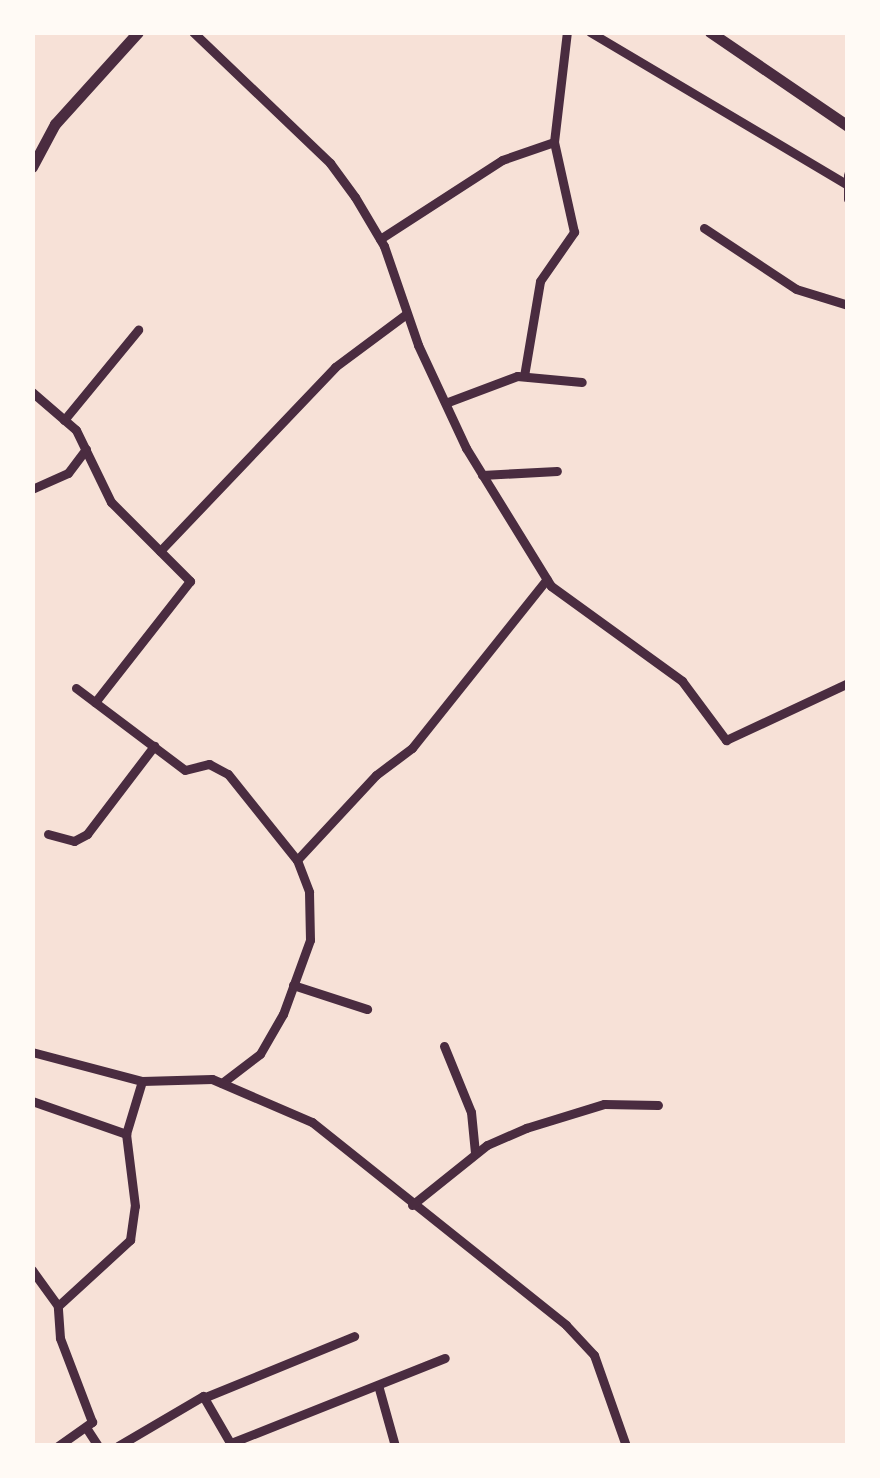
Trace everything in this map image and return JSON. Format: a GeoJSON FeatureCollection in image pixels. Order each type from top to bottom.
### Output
{"type":"FeatureCollection","features":[{"type":"Feature","properties":{"kind":"street"},"geometry":{"type":"LineString","coordinates":[[32,167],[55,124],[138,32]]}},
{"type":"Feature","properties":{"kind":"street"},"geometry":{"type":"LineString","coordinates":[[192,32],[330,164],[380,239],[406,314],[482,475],[547,579],[682,681],[726,740],[848,684]]}},
{"type":"Feature","properties":{"kind":"street"},"geometry":{"type":"LineString","coordinates":[[524,376],[540,281],[574,232],[554,142],[568,32]]}},
{"type":"Feature","properties":{"kind":"street"},"geometry":{"type":"LineString","coordinates":[[590,32],[846,181],[848,199]]}},
{"type":"Feature","properties":{"kind":"street"},"geometry":{"type":"LineString","coordinates":[[710,32],[848,126]]}},
{"type":"Feature","properties":{"kind":"street"},"geometry":{"type":"LineString","coordinates":[[380,239],[502,160],[554,142]]}},
{"type":"Feature","properties":{"kind":"street"},"geometry":{"type":"LineString","coordinates":[[704,228],[796,289],[848,305]]}},
{"type":"Feature","properties":{"kind":"street"},"geometry":{"type":"LineString","coordinates":[[160,551],[334,367],[406,314]]}},
{"type":"Feature","properties":{"kind":"street"},"geometry":{"type":"LineString","coordinates":[[64,420],[138,330]]}},
{"type":"Feature","properties":{"kind":"street"},"geometry":{"type":"LineString","coordinates":[[448,402],[524,376],[582,382]]}},
{"type":"Feature","properties":{"kind":"street"},"geometry":{"type":"LineString","coordinates":[[32,392],[64,420],[86,449],[111,502],[190,581],[95,702]]}},
{"type":"Feature","properties":{"kind":"street"},"geometry":{"type":"LineString","coordinates":[[32,488],[68,473],[86,449]]}},
{"type":"Feature","properties":{"kind":"street"},"geometry":{"type":"LineString","coordinates":[[482,475],[557,471]]}},
{"type":"Feature","properties":{"kind":"street"},"geometry":{"type":"LineString","coordinates":[[296,860],[412,748],[547,579]]}},
{"type":"Feature","properties":{"kind":"street"},"geometry":{"type":"LineString","coordinates":[[76,688],[185,770],[209,764],[228,774],[296,860],[308,892],[310,940],[293,985],[260,1054],[222,1083]]}},
{"type":"Feature","properties":{"kind":"street"},"geometry":{"type":"LineString","coordinates":[[48,834],[74,841],[87,834],[154,746]]}},
{"type":"Feature","properties":{"kind":"street"},"geometry":{"type":"LineString","coordinates":[[293,985],[366,1010]]}},
{"type":"Feature","properties":{"kind":"street"},"geometry":{"type":"LineString","coordinates":[[444,1046],[471,1112],[475,1153]]}},
{"type":"Feature","properties":{"kind":"street"},"geometry":{"type":"LineString","coordinates":[[32,1052],[142,1081],[222,1083],[312,1122],[412,1206],[566,1324],[594,1356],[626,1446]]}},
{"type":"Feature","properties":{"kind":"street"},"geometry":{"type":"LineString","coordinates":[[58,1306],[130,1240],[135,1206],[126,1134],[142,1081]]}},
{"type":"Feature","properties":{"kind":"street"},"geometry":{"type":"LineString","coordinates":[[32,1101],[126,1134]]}},
{"type":"Feature","properties":{"kind":"street"},"geometry":{"type":"LineString","coordinates":[[412,1206],[475,1153],[526,1128],[604,1104],[658,1106]]}},
{"type":"Feature","properties":{"kind":"street"},"geometry":{"type":"LineString","coordinates":[[32,1270],[58,1306],[60,1338],[91,1411],[87,1429],[98,1446]]}},
{"type":"Feature","properties":{"kind":"street"},"geometry":{"type":"LineString","coordinates":[[118,1446],[208,1396],[354,1336]]}},
{"type":"Feature","properties":{"kind":"street"},"geometry":{"type":"LineString","coordinates":[[208,1396],[232,1444],[445,1358]]}},
{"type":"Feature","properties":{"kind":"street"},"geometry":{"type":"LineString","coordinates":[[378,1384],[395,1446]]}},
{"type":"Feature","properties":{"kind":"street"},"geometry":{"type":"LineString","coordinates":[[58,1446],[87,1429]]}}]}
